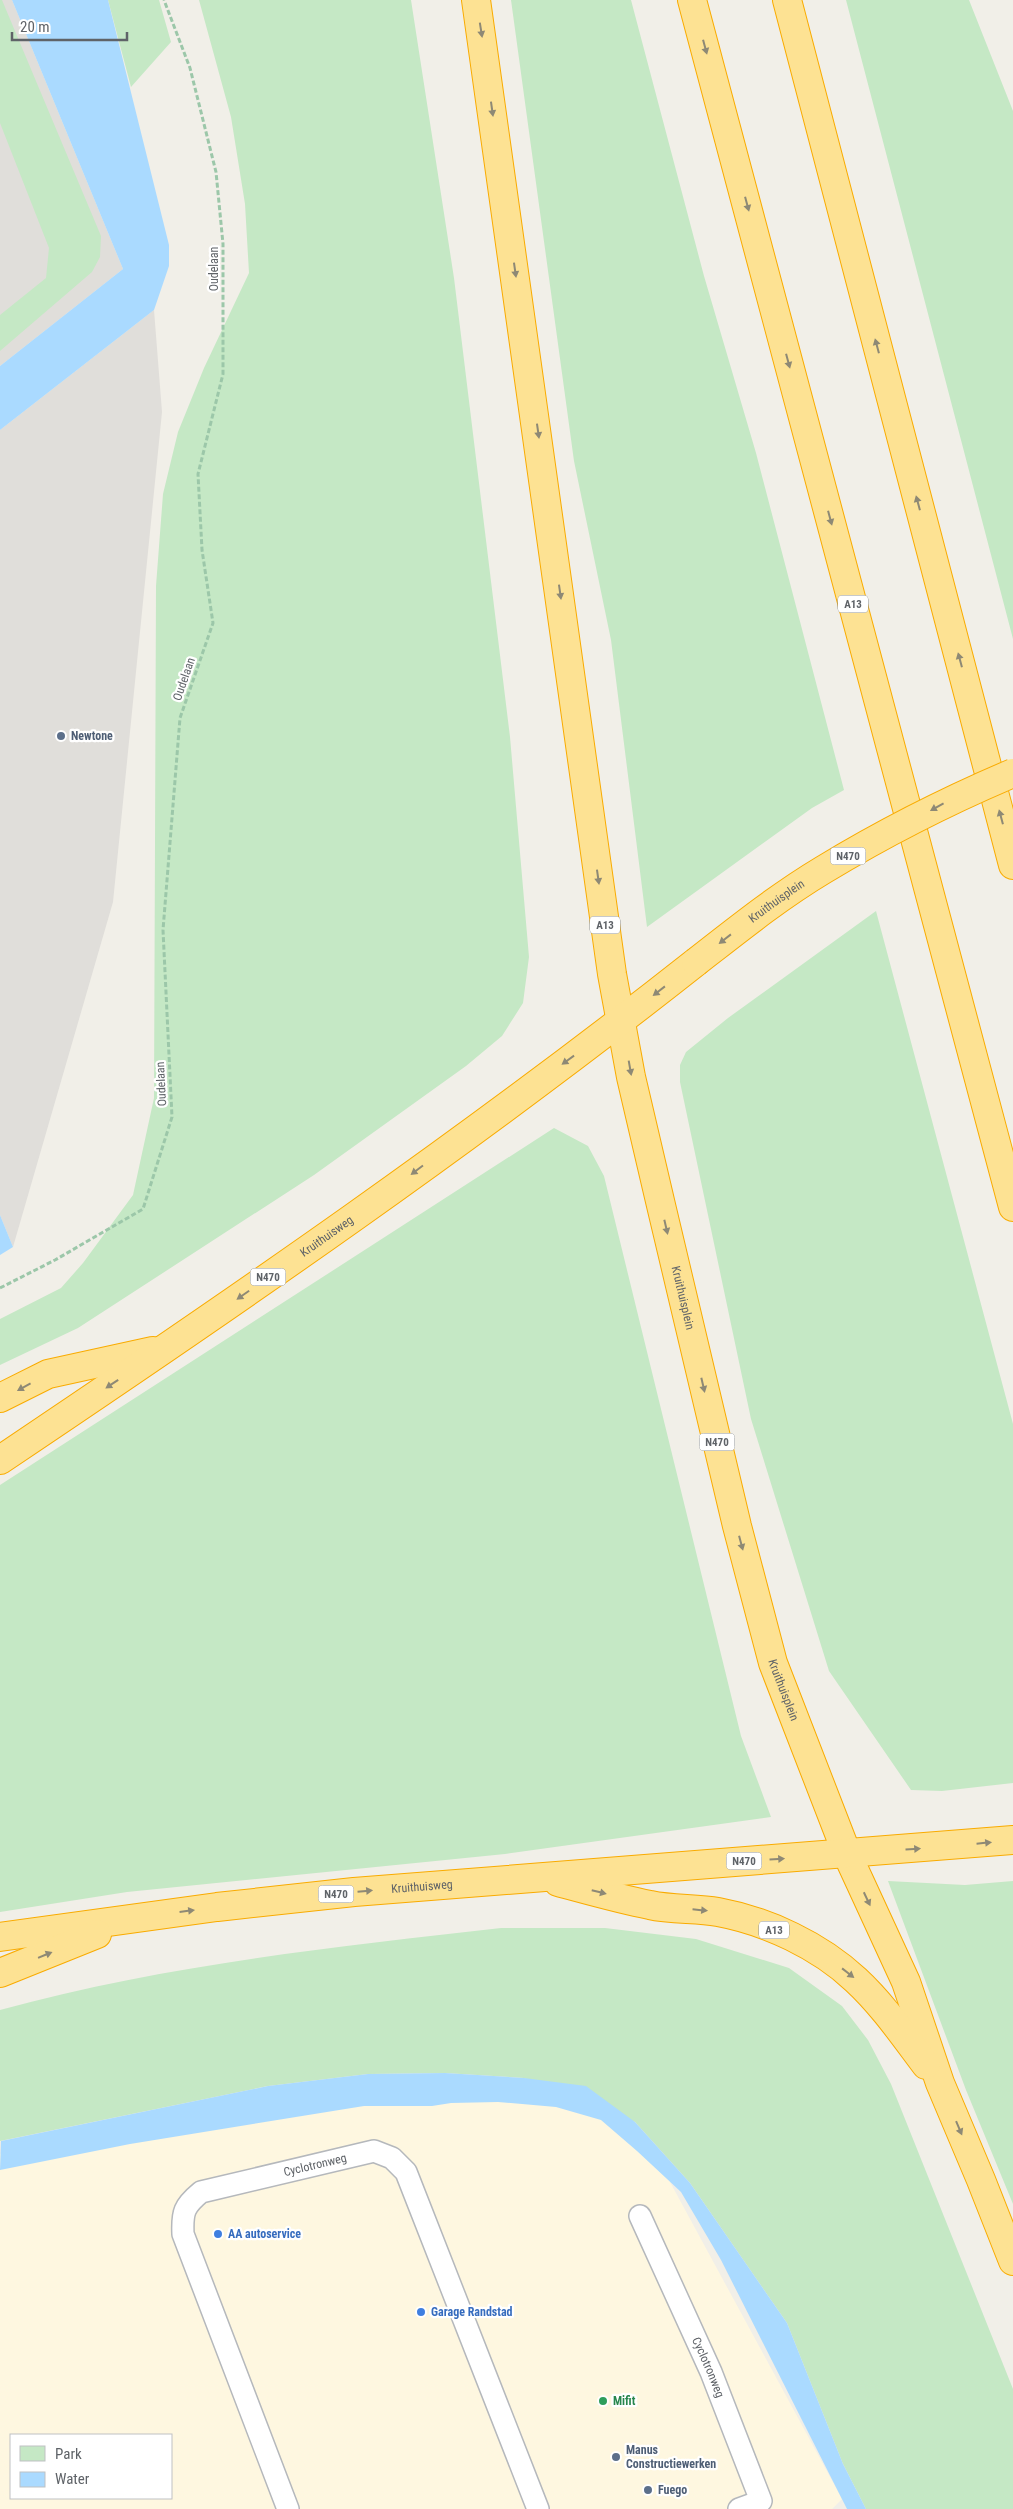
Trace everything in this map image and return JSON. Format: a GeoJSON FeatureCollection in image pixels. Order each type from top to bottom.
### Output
{"type":"FeatureCollection","features":[{"type":"Feature","properties":{"kind":"highway","name":"A13"},"geometry":{"type":"LineString","coordinates":[[476,0],[546,489],[591,829],[622,1020]]}},
{"type":"Feature","properties":{"kind":"highway","name":"A13"},"geometry":{"type":"LineString","coordinates":[[692,0],[1013,1207]]}},
{"type":"Feature","properties":{"kind":"highway"},"geometry":{"type":"LineString","coordinates":[[787,0],[1013,865]]}},
{"type":"Feature","properties":{"kind":"highway","name":"Kruithuisplein"},"geometry":{"type":"LineString","coordinates":[[847,1854],[768,1645],[737,1526],[662,1211],[631,1077],[622,1020],[741,926],[822,870],[950,800],[1013,773]]}},
{"type":"Feature","properties":{"kind":"highway","name":"Kruithuisweg"},"geometry":{"type":"LineString","coordinates":[[0,1460],[369,1207],[622,1020]]}},
{"type":"Feature","properties":{"kind":"highway","name":"N470"},"geometry":{"type":"LineString","coordinates":[[0,1398],[48,1374],[167,1347]]}},
{"type":"Feature","properties":{"kind":"highway","name":"N470"},"geometry":{"type":"LineString","coordinates":[[847,1854],[1013,1840]]}},
{"type":"Feature","properties":{"kind":"highway","name":"A13"},"geometry":{"type":"LineString","coordinates":[[847,1854],[906,1982],[940,2083],[982,2180],[1013,2261]]}},
{"type":"Feature","properties":{"kind":"highway","name":"Kruithuisweg"},"geometry":{"type":"LineString","coordinates":[[0,1937],[354,1892],[534,1876],[847,1854]]}},
{"type":"Feature","properties":{"kind":"highway","name":"A13"},"geometry":{"type":"LineString","coordinates":[[534,1876],[652,1906],[718,1912],[760,1925],[801,1941],[830,1959],[856,1979],[876,2000],[940,2083]]}},
{"type":"Feature","properties":{"kind":"highway","name":"N470"},"geometry":{"type":"LineString","coordinates":[[0,1973],[138,1918]]}},
{"type":"Feature","properties":{"kind":"lane","name":"Cyclotronweg"},"geometry":{"type":"LineString","coordinates":[[288,2509],[183,2234],[182,2219],[187,2203],[201,2192],[355,2154],[374,2152],[392,2158],[406,2172],[538,2509]]}},
{"type":"Feature","properties":{"kind":"lane","name":"Cyclotronweg"},"geometry":{"type":"LineString","coordinates":[[640,2216],[711,2372],[761,2501],[739,2509]]}},
{"type":"Feature","properties":{"kind":"path","name":"Oudelaan"},"geometry":{"type":"LineString","coordinates":[[0,1288],[55,1260],[143,1209],[172,1118],[163,930],[180,718],[213,622],[202,550],[198,474],[223,374],[223,244],[216,172],[190,68],[164,0]]}},
{"type":"Feature","properties":{"kind":"shaded area"},"geometry":{"type":"Polygon","coordinates":[[[0,0],[12,0],[123,269],[0,366],[0,0]]]}},
{"type":"Feature","properties":{"kind":"shaded area"},"geometry":{"type":"Polygon","coordinates":[[[154,310],[162,412],[113,902],[13,1247],[0,1215],[0,430],[154,310]]]}},
{"type":"Feature","properties":{"kind":"shaded area"},"geometry":{"type":"Polygon","coordinates":[[[396,2088],[585,2102],[651,2147],[842,2499],[832,2509],[0,2509],[0,2154],[396,2088]]]}},
{"type":"Feature","properties":{"kind":"green space"},"geometry":{"type":"Polygon","coordinates":[[[0,0],[2,0],[101,236],[100,257],[92,272],[0,351],[0,315],[46,278],[49,248],[0,123],[0,0]]]}},
{"type":"Feature","properties":{"kind":"green space"},"geometry":{"type":"Polygon","coordinates":[[[108,0],[159,0],[171,42],[131,87],[108,0]]]}},
{"type":"Feature","properties":{"kind":"green space"},"geometry":{"type":"Polygon","coordinates":[[[199,0],[411,0],[454,278],[510,737],[529,957],[523,1003],[502,1036],[466,1066],[314,1175],[78,1328],[0,1365],[0,1319],[61,1288],[83,1263],[133,1195],[154,1098],[156,586],[163,494],[178,432],[204,368],[249,273],[245,204],[231,117],[199,0]]]}},
{"type":"Feature","properties":{"kind":"green space"},"geometry":{"type":"Polygon","coordinates":[[[511,0],[631,0],[704,276],[756,453],[844,790],[812,808],[647,927],[611,640],[574,461],[511,0]]]}},
{"type":"Feature","properties":{"kind":"green space"},"geometry":{"type":"Polygon","coordinates":[[[846,0],[969,0],[1013,111],[1013,639],[846,0]]]}},
{"type":"Feature","properties":{"kind":"green space"},"geometry":{"type":"Polygon","coordinates":[[[876,911],[1013,1424],[1013,1783],[942,1791],[911,1790],[829,1671],[751,1419],[680,1082],[680,1065],[686,1052],[728,1018],[876,911]]]}},
{"type":"Feature","properties":{"kind":"green space"},"geometry":{"type":"Polygon","coordinates":[[[554,1128],[588,1146],[604,1176],[741,1736],[771,1817],[505,1854],[127,1892],[0,1912],[0,1485],[554,1128]]]}},
{"type":"Feature","properties":{"kind":"green space"},"geometry":{"type":"Polygon","coordinates":[[[888,1881],[965,1885],[1013,1881],[1013,2204],[966,2090],[888,1881]]]}},
{"type":"Feature","properties":{"kind":"green space"},"geometry":{"type":"Polygon","coordinates":[[[501,1928],[605,1928],[696,1939],[789,1968],[842,2006],[868,2040],[891,2084],[1013,2389],[1013,2509],[866,2509],[843,2464],[787,2323],[690,2183],[635,2122],[524,2078],[445,2073],[368,2074],[268,2086],[0,2141],[0,2010],[62,1994],[186,1969],[312,1950],[501,1928]]]}},
{"type":"Feature","properties":{"kind":"water"},"geometry":{"type":"Polygon","coordinates":[[[12,0],[108,0],[169,245],[169,266],[154,310],[0,430],[0,366],[123,269],[12,0]]]}},
{"type":"Feature","properties":{"kind":"water"},"geometry":{"type":"Polygon","coordinates":[[[0,1215],[13,1247],[0,1255],[0,1215]]]}},
{"type":"Feature","properties":{"kind":"water"},"geometry":{"type":"Polygon","coordinates":[[[445,2073],[524,2078],[586,2086],[635,2122],[690,2183],[787,2323],[843,2464],[866,2509],[847,2509],[721,2260],[681,2192],[601,2120],[556,2107],[498,2102],[451,2103],[432,2106],[364,2106],[130,2144],[0,2170],[1,2141],[268,2086],[368,2074],[445,2073]]]}},
{"type":"Feature","properties":{"kind":"place","name":"Newtone"},"geometry":{"type":"Point","coordinates":[61,736]}},
{"type":"Feature","properties":{"kind":"place","name":"AA autoservice"},"geometry":{"type":"Point","coordinates":[218,2234]}},
{"type":"Feature","properties":{"kind":"place","name":"Garage Randstad"},"geometry":{"type":"Point","coordinates":[421,2312]}},
{"type":"Feature","properties":{"kind":"place","name":"Mifit"},"geometry":{"type":"Point","coordinates":[603,2401]}},
{"type":"Feature","properties":{"kind":"place","name":"Manus Constructiewerken"},"geometry":{"type":"Point","coordinates":[616,2457]}},
{"type":"Feature","properties":{"kind":"place","name":"Fuego"},"geometry":{"type":"Point","coordinates":[648,2490]}}]}
